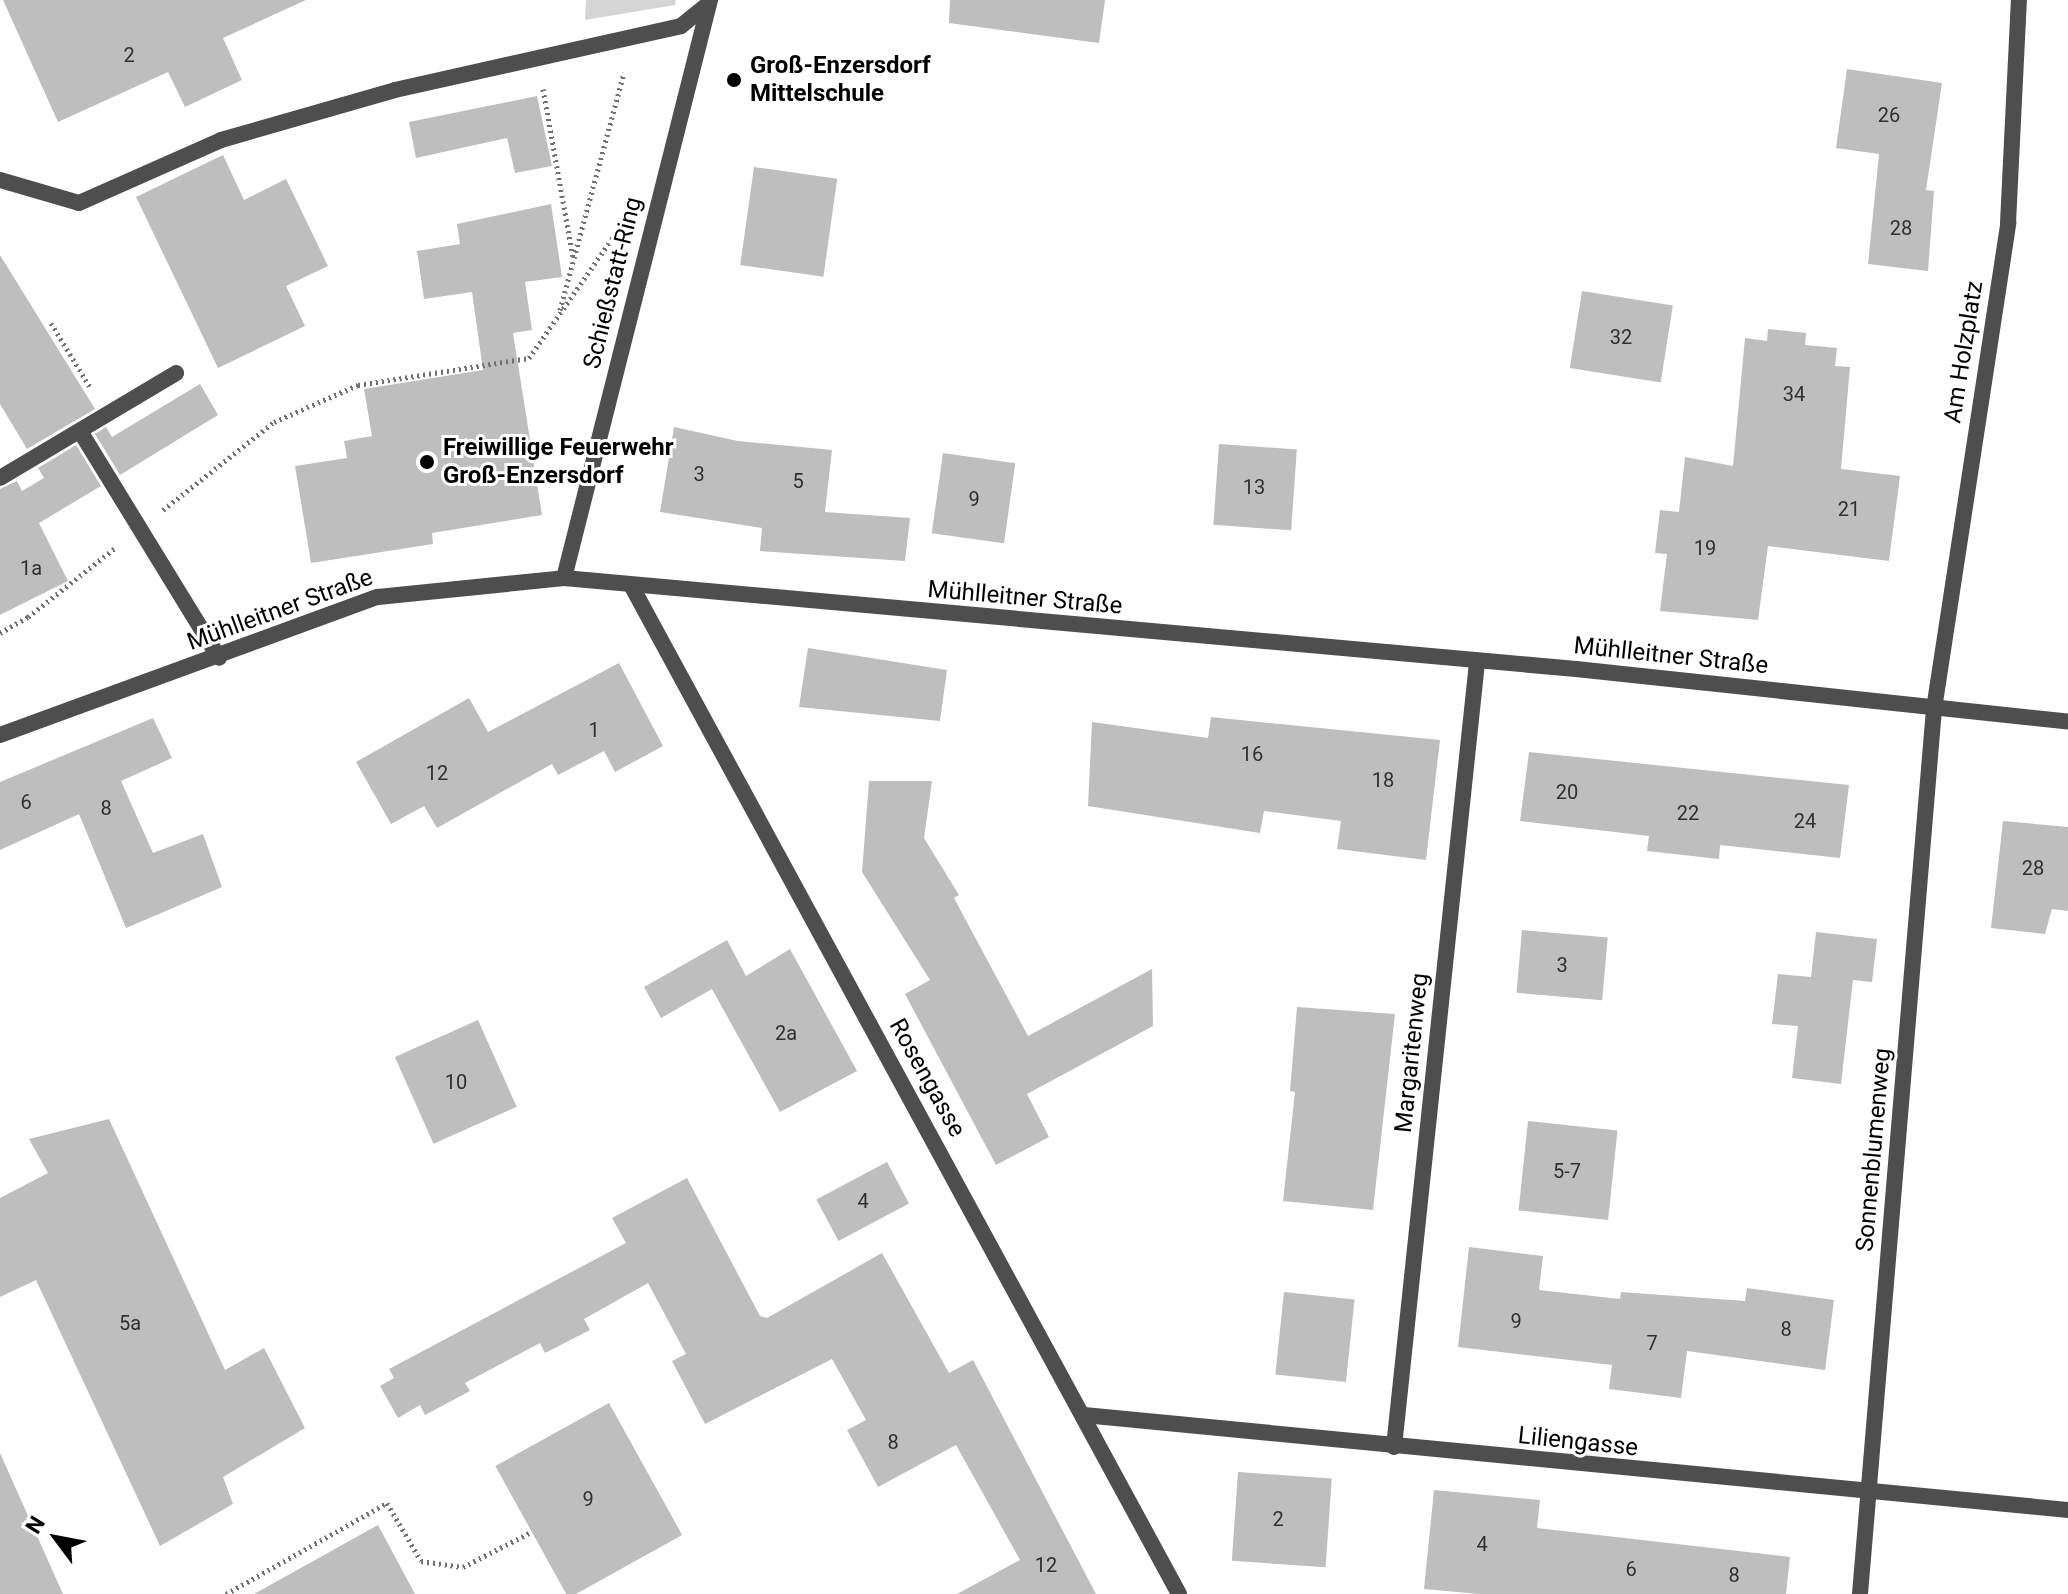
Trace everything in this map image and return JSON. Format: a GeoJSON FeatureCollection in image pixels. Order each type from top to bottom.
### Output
{"type":"FeatureCollection","features":[{"type":"Feature","properties":{"kind":"street","name":"Am Holzplatz"},"geometry":{"type":"LineString","coordinates":[[1934,709],[2008,223],[2019,0]]}},
{"type":"Feature","properties":{"kind":"street"},"geometry":{"type":"LineString","coordinates":[[0,180],[79,203],[221,140],[395,90],[538,61],[635,32],[681,26],[712,1]]}},
{"type":"Feature","properties":{"kind":"street","name":"Schießstatt-Ring"},"geometry":{"type":"LineString","coordinates":[[564,578],[712,1]]}},
{"type":"Feature","properties":{"kind":"street"},"geometry":{"type":"LineString","coordinates":[[0,478],[176,373]]}},
{"type":"Feature","properties":{"kind":"street"},"geometry":{"type":"LineString","coordinates":[[80,431],[219,658]]}},
{"type":"Feature","properties":{"kind":"street","name":"Mühlleitner Straße"},"geometry":{"type":"LineString","coordinates":[[0,735],[219,658],[378,597],[564,578],[1477,663],[1576,669],[2068,722]]}},
{"type":"Feature","properties":{"kind":"street","name":"Rosengasse"},"geometry":{"type":"LineString","coordinates":[[631,585],[1179,1594]]}},
{"type":"Feature","properties":{"kind":"street","name":"Margaritenweg"},"geometry":{"type":"LineString","coordinates":[[1394,1447],[1477,663]]}},
{"type":"Feature","properties":{"kind":"street","name":"Sonnenblumenweg"},"geometry":{"type":"LineString","coordinates":[[1860,1594],[1934,709]]}},
{"type":"Feature","properties":{"kind":"street","name":"Liliengasse"},"geometry":{"type":"LineString","coordinates":[[1084,1415],[2068,1510]]}},
{"type":"Feature","properties":{"kind":"path"},"geometry":{"type":"LineString","coordinates":[[559,314],[635,32]]}},
{"type":"Feature","properties":{"kind":"path"},"geometry":{"type":"LineString","coordinates":[[538,61],[573,261]]}},
{"type":"Feature","properties":{"kind":"path"},"geometry":{"type":"LineString","coordinates":[[0,633],[28,617],[274,422],[358,385],[529,358],[626,219]]}},
{"type":"Feature","properties":{"kind":"path"},"geometry":{"type":"LineString","coordinates":[[51,323],[107,415]]}},
{"type":"Feature","properties":{"kind":"path"},"geometry":{"type":"LineString","coordinates":[[226,1594],[387,1503],[421,1561],[463,1567],[531,1532]]}},
{"type":"Feature","properties":{"kind":"shaded area"},"geometry":{"type":"Polygon","coordinates":[[[586,0],[676,0],[675,5],[585,20],[586,0]]]}},
{"type":"Feature","properties":{"kind":"building"},"geometry":{"type":"Polygon","coordinates":[[[3,0],[306,0],[223,38],[242,80],[185,107],[168,72],[58,122],[3,0]]]}},
{"type":"Feature","properties":{"kind":"building"},"geometry":{"type":"Polygon","coordinates":[[[950,0],[1105,0],[1099,43],[949,23],[950,0]]]}},
{"type":"Feature","properties":{"kind":"building"},"geometry":{"type":"Polygon","coordinates":[[[1847,69],[1942,83],[1926,190],[1934,191],[1928,271],[1868,264],[1879,154],[1836,148],[1847,69]]]}},
{"type":"Feature","properties":{"kind":"building"},"geometry":{"type":"Polygon","coordinates":[[[537,96],[552,166],[515,173],[507,138],[416,158],[409,122],[537,96]]]}},
{"type":"Feature","properties":{"kind":"building"},"geometry":{"type":"Polygon","coordinates":[[[223,155],[244,200],[286,179],[328,266],[286,286],[305,326],[218,368],[136,197],[223,155]]]}},
{"type":"Feature","properties":{"kind":"building"},"geometry":{"type":"Polygon","coordinates":[[[754,167],[837,179],[823,277],[740,265],[754,167]]]}},
{"type":"Feature","properties":{"kind":"building","name":"Freiwillige Feuerwehr Groß-Enzersdorf"},"geometry":{"type":"Polygon","coordinates":[[[551,204],[562,277],[525,282],[532,330],[513,333],[542,515],[432,533],[433,544],[311,563],[295,466],[347,458],[344,441],[372,436],[364,389],[483,370],[472,292],[424,299],[417,251],[460,244],[457,224],[551,204]]]}},
{"type":"Feature","properties":{"kind":"building"},"geometry":{"type":"Polygon","coordinates":[[[0,255],[95,409],[27,449],[0,404],[0,255]]]}},
{"type":"Feature","properties":{"kind":"building"},"geometry":{"type":"Polygon","coordinates":[[[1582,291],[1673,305],[1661,382],[1570,368],[1582,291]]]}},
{"type":"Feature","properties":{"kind":"building"},"geometry":{"type":"Polygon","coordinates":[[[1768,329],[1806,333],[1805,345],[1837,348],[1835,366],[1850,367],[1841,469],[1900,476],[1889,561],[1768,546],[1758,620],[1660,611],[1667,554],[1655,553],[1660,510],[1679,512],[1685,457],[1733,466],[1745,338],[1767,341],[1768,329]]]}},
{"type":"Feature","properties":{"kind":"building"},"geometry":{"type":"Polygon","coordinates":[[[200,384],[218,415],[120,475],[95,434],[106,427],[112,437],[200,384]]]}},
{"type":"Feature","properties":{"kind":"building"},"geometry":{"type":"Polygon","coordinates":[[[674,427],[738,441],[832,450],[825,512],[910,518],[905,561],[760,551],[762,528],[660,512],[674,427]]]}},
{"type":"Feature","properties":{"kind":"building"},"geometry":{"type":"Polygon","coordinates":[[[1219,444],[1297,449],[1291,530],[1213,525],[1219,444]]]}},
{"type":"Feature","properties":{"kind":"building"},"geometry":{"type":"Polygon","coordinates":[[[76,445],[101,486],[39,523],[68,581],[0,615],[0,489],[17,481],[22,491],[44,478],[38,468],[76,445]]]}},
{"type":"Feature","properties":{"kind":"building"},"geometry":{"type":"Polygon","coordinates":[[[943,453],[1015,463],[1004,543],[932,533],[943,453]]]}},
{"type":"Feature","properties":{"kind":"building"},"geometry":{"type":"Polygon","coordinates":[[[808,648],[947,670],[940,721],[799,707],[808,648]]]}},
{"type":"Feature","properties":{"kind":"building"},"geometry":{"type":"Polygon","coordinates":[[[619,663],[663,746],[615,772],[604,751],[558,775],[552,764],[437,828],[424,806],[391,824],[356,762],[469,698],[488,732],[619,663]]]}},
{"type":"Feature","properties":{"kind":"building"},"geometry":{"type":"Polygon","coordinates":[[[1211,717],[1440,740],[1426,860],[1337,849],[1341,821],[1264,811],[1260,833],[1088,806],[1092,722],[1208,738],[1211,717]]]}},
{"type":"Feature","properties":{"kind":"building"},"geometry":{"type":"Polygon","coordinates":[[[153,718],[172,758],[121,781],[153,853],[203,834],[222,887],[126,928],[79,814],[0,850],[0,782],[153,718]]]}},
{"type":"Feature","properties":{"kind":"building"},"geometry":{"type":"Polygon","coordinates":[[[1529,752],[1849,785],[1840,858],[1720,845],[1719,859],[1647,851],[1649,836],[1520,821],[1529,752]]]}},
{"type":"Feature","properties":{"kind":"building"},"geometry":{"type":"Polygon","coordinates":[[[869,781],[932,781],[924,838],[959,895],[954,898],[1028,1036],[1152,969],[1153,1026],[1027,1094],[1049,1137],[996,1165],[905,994],[930,980],[862,872],[869,781]]]}},
{"type":"Feature","properties":{"kind":"building"},"geometry":{"type":"Polygon","coordinates":[[[2003,821],[2068,827],[2068,911],[2052,909],[2045,934],[1991,928],[2003,821]]]}},
{"type":"Feature","properties":{"kind":"building"},"geometry":{"type":"Polygon","coordinates":[[[1522,930],[1608,937],[1602,1000],[1517,993],[1522,930]]]}},
{"type":"Feature","properties":{"kind":"building"},"geometry":{"type":"Polygon","coordinates":[[[1816,932],[1877,939],[1872,982],[1853,980],[1841,1084],[1792,1078],[1798,1026],[1772,1024],[1778,974],[1811,977],[1816,932]]]}},
{"type":"Feature","properties":{"kind":"building"},"geometry":{"type":"Polygon","coordinates":[[[727,940],[746,976],[790,949],[857,1071],[780,1112],[712,989],[661,1018],[644,987],[727,940]]]}},
{"type":"Feature","properties":{"kind":"building"},"geometry":{"type":"Polygon","coordinates":[[[1297,1007],[1395,1014],[1373,1210],[1283,1201],[1295,1092],[1290,1091],[1297,1007]]]}},
{"type":"Feature","properties":{"kind":"building"},"geometry":{"type":"Polygon","coordinates":[[[478,1020],[517,1107],[434,1144],[395,1057],[478,1020]]]}},
{"type":"Feature","properties":{"kind":"building"},"geometry":{"type":"Polygon","coordinates":[[[109,1119],[225,1370],[264,1348],[305,1428],[223,1477],[233,1504],[160,1546],[36,1280],[0,1297],[0,1198],[48,1173],[29,1139],[109,1119]]]}},
{"type":"Feature","properties":{"kind":"building"},"geometry":{"type":"Polygon","coordinates":[[[1528,1121],[1618,1130],[1608,1220],[1519,1211],[1528,1121]]]}},
{"type":"Feature","properties":{"kind":"building"},"geometry":{"type":"Polygon","coordinates":[[[887,1162],[909,1203],[838,1241],[816,1200],[887,1162]]]}},
{"type":"Feature","properties":{"kind":"building"},"geometry":{"type":"Polygon","coordinates":[[[687,1178],[760,1316],[767,1318],[882,1253],[949,1373],[973,1360],[1096,1594],[957,1594],[1020,1560],[956,1445],[878,1487],[847,1430],[866,1420],[832,1359],[705,1424],[672,1361],[686,1354],[648,1283],[584,1319],[590,1330],[545,1353],[540,1343],[465,1383],[470,1391],[425,1415],[420,1405],[398,1418],[380,1386],[394,1378],[389,1369],[626,1243],[612,1218],[687,1178]]]}},
{"type":"Feature","properties":{"kind":"building"},"geometry":{"type":"Polygon","coordinates":[[[1469,1247],[1543,1256],[1539,1290],[1620,1299],[1621,1292],[1745,1301],[1747,1288],[1834,1300],[1825,1370],[1687,1351],[1681,1398],[1609,1389],[1612,1365],[1458,1347],[1469,1247]]]}},
{"type":"Feature","properties":{"kind":"building"},"geometry":{"type":"Polygon","coordinates":[[[1284,1292],[1355,1299],[1346,1382],[1275,1375],[1284,1292]]]}},
{"type":"Feature","properties":{"kind":"building"},"geometry":{"type":"Polygon","coordinates":[[[609,1403],[682,1535],[576,1594],[566,1594],[495,1466],[609,1403]]]}},
{"type":"Feature","properties":{"kind":"building"},"geometry":{"type":"Polygon","coordinates":[[[0,1453],[63,1594],[0,1594],[0,1453]]]}},
{"type":"Feature","properties":{"kind":"building"},"geometry":{"type":"Polygon","coordinates":[[[1238,1472],[1332,1479],[1326,1567],[1232,1561],[1238,1472]]]}},
{"type":"Feature","properties":{"kind":"building"},"geometry":{"type":"Polygon","coordinates":[[[1434,1490],[1540,1500],[1537,1528],[1790,1557],[1786,1594],[1479,1594],[1424,1589],[1434,1490]]]}},
{"type":"Feature","properties":{"kind":"building"},"geometry":{"type":"Polygon","coordinates":[[[378,1525],[415,1594],[254,1594],[378,1525]]]}},
{"type":"Feature","properties":{"kind":"place","name":"Groß-Enzersdorf Mittelschule"},"geometry":{"type":"Point","coordinates":[734,80]}},
{"type":"Feature","properties":{"kind":"place","name":"Freiwillige Feuerwehr Groß-Enzersdorf"},"geometry":{"type":"Point","coordinates":[427,462]}}]}
